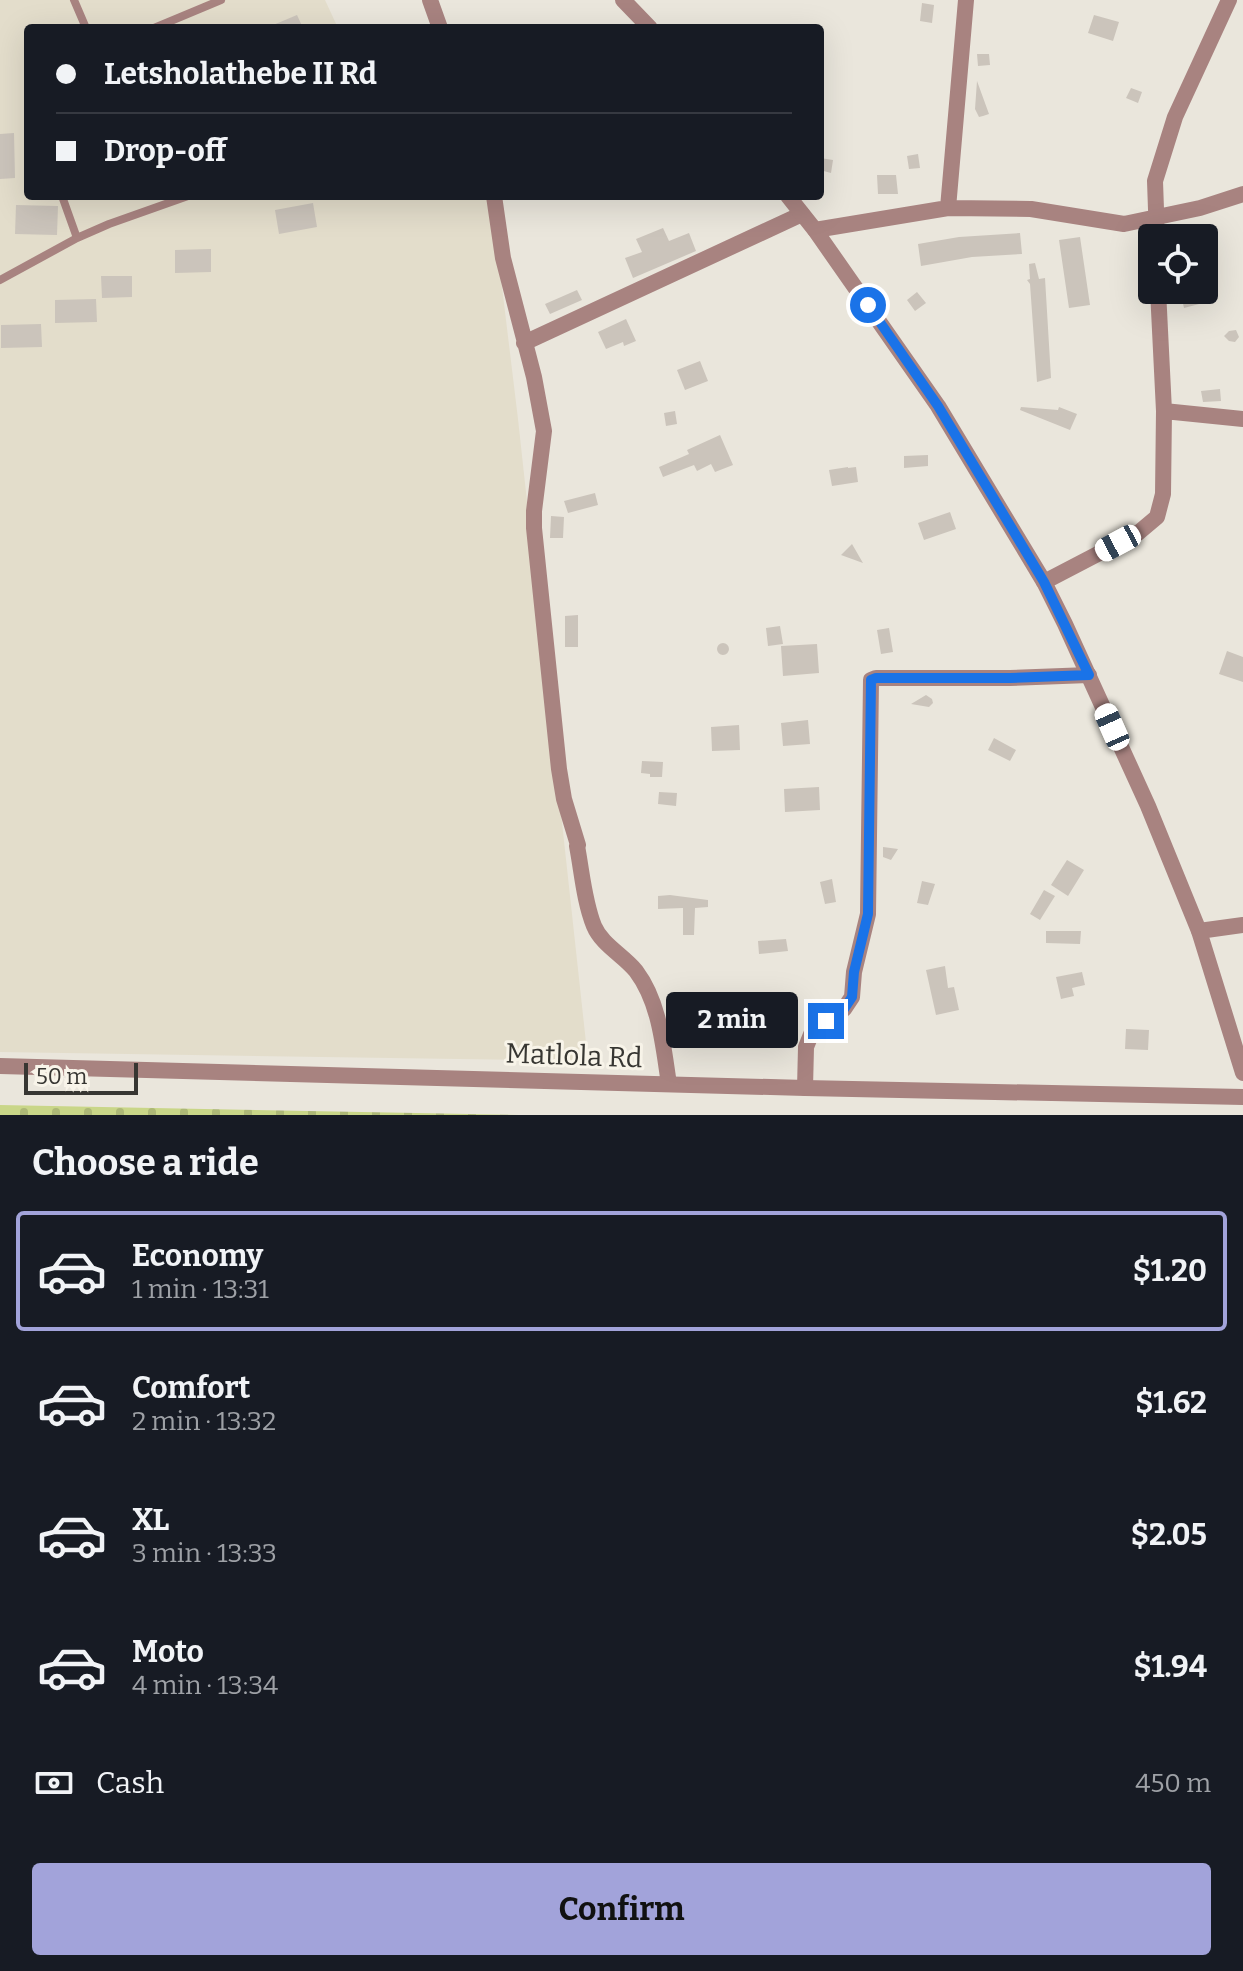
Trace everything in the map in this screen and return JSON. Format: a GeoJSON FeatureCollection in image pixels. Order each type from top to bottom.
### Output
{"type":"FeatureCollection","features":[{"type":"Feature","properties":{"kind":"street"},"geometry":{"type":"LineString","coordinates":[[430,0],[439,24]]}},
{"type":"Feature","properties":{"kind":"street"},"geometry":{"type":"LineString","coordinates":[[623,0],[646,24]]}},
{"type":"Feature","properties":{"kind":"street"},"geometry":{"type":"LineString","coordinates":[[948,208],[966,0]]}},
{"type":"Feature","properties":{"kind":"street"},"geometry":{"type":"LineString","coordinates":[[1156,224],[1155,181],[1175,117],[1229,0]]}},
{"type":"Feature","properties":{"kind":"street"},"geometry":{"type":"LineString","coordinates":[[815,230],[948,208],[1031,209],[1124,224],[1200,208],[1243,194]]}},
{"type":"Feature","properties":{"kind":"street"},"geometry":{"type":"LineString","coordinates":[[495,200],[503,258],[544,431],[534,528],[561,783],[578,845],[594,927],[600,937],[635,971],[643,985],[660,1028],[669,1084]]}},
{"type":"Feature","properties":{"kind":"street"},"geometry":{"type":"LineString","coordinates":[[791,200],[938,406],[1044,582],[1148,806],[1199,931],[1243,1073]]}},
{"type":"Feature","properties":{"kind":"street"},"geometry":{"type":"LineString","coordinates":[[524,343],[802,214]]}},
{"type":"Feature","properties":{"kind":"street"},"geometry":{"type":"LineString","coordinates":[[1044,582],[1138,533],[1157,517],[1163,494],[1164,411],[1159,304]]}},
{"type":"Feature","properties":{"kind":"street"},"geometry":{"type":"LineString","coordinates":[[1164,411],[1243,419]]}},
{"type":"Feature","properties":{"kind":"street"},"geometry":{"type":"LineString","coordinates":[[805,1088],[806,1047],[812,1032],[844,1009],[852,997],[854,972],[868,914],[871,680],[1089,675]]}},
{"type":"Feature","properties":{"kind":"street"},"geometry":{"type":"LineString","coordinates":[[1199,931],[1243,925]]}},
{"type":"Feature","properties":{"kind":"street","name":"Matlola Rd"},"geometry":{"type":"LineString","coordinates":[[0,1066],[1243,1097]]}},
{"type":"Feature","properties":{"kind":"lane"},"geometry":{"type":"LineString","coordinates":[[74,0],[84,24]]}},
{"type":"Feature","properties":{"kind":"lane"},"geometry":{"type":"LineString","coordinates":[[164,24],[221,0]]}},
{"type":"Feature","properties":{"kind":"lane"},"geometry":{"type":"LineString","coordinates":[[63,200],[77,238]]}},
{"type":"Feature","properties":{"kind":"lane"},"geometry":{"type":"LineString","coordinates":[[0,280],[77,238],[177,200]]}},
{"type":"Feature","properties":{"kind":"shaded area"},"geometry":{"type":"Polygon","coordinates":[[[0,0],[325,0],[336,24],[24,24],[24,200],[491,200],[588,1061],[0,1052],[0,0]]]}},
{"type":"Feature","properties":{"kind":"green space"},"geometry":{"type":"Polygon","coordinates":[[[0,1105],[519,1115],[0,1115],[0,1105]]]}},
{"type":"Feature","properties":{"kind":"building"},"geometry":{"type":"Polygon","coordinates":[[[922,3],[934,5],[932,23],[920,21],[922,3]]]}},
{"type":"Feature","properties":{"kind":"building"},"geometry":{"type":"Polygon","coordinates":[[[297,15],[301,24],[276,24],[297,15]]]}},
{"type":"Feature","properties":{"kind":"building"},"geometry":{"type":"Polygon","coordinates":[[[1094,15],[1119,22],[1113,41],[1088,33],[1094,15]]]}},
{"type":"Feature","properties":{"kind":"building"},"geometry":{"type":"Polygon","coordinates":[[[977,54],[989,54],[990,65],[978,66],[977,54]]]}},
{"type":"Feature","properties":{"kind":"building"},"geometry":{"type":"Polygon","coordinates":[[[977,81],[989,114],[979,117],[975,109],[977,81]]]}},
{"type":"Feature","properties":{"kind":"building"},"geometry":{"type":"Polygon","coordinates":[[[1131,88],[1142,92],[1138,103],[1126,98],[1131,88]]]}},
{"type":"Feature","properties":{"kind":"building"},"geometry":{"type":"Polygon","coordinates":[[[14,133],[15,178],[0,179],[0,134],[14,133]]]}},
{"type":"Feature","properties":{"kind":"building"},"geometry":{"type":"Polygon","coordinates":[[[918,154],[920,168],[909,169],[907,156],[918,154]]]}},
{"type":"Feature","properties":{"kind":"building"},"geometry":{"type":"Polygon","coordinates":[[[824,159],[833,160],[831,173],[824,171],[824,159]]]}},
{"type":"Feature","properties":{"kind":"building"},"geometry":{"type":"Polygon","coordinates":[[[877,175],[896,175],[898,194],[878,194],[877,175]]]}},
{"type":"Feature","properties":{"kind":"building"},"geometry":{"type":"Polygon","coordinates":[[[313,203],[317,227],[279,234],[275,210],[313,203]]]}},
{"type":"Feature","properties":{"kind":"building"},"geometry":{"type":"Polygon","coordinates":[[[16,205],[58,206],[57,235],[15,234],[16,205]]]}},
{"type":"Feature","properties":{"kind":"building"},"geometry":{"type":"Polygon","coordinates":[[[663,228],[669,241],[689,233],[696,251],[633,278],[625,258],[642,252],[636,239],[663,228]]]}},
{"type":"Feature","properties":{"kind":"building"},"geometry":{"type":"Polygon","coordinates":[[[1020,233],[1022,254],[972,257],[921,266],[918,244],[959,237],[1020,233]]]}},
{"type":"Feature","properties":{"kind":"building"},"geometry":{"type":"Polygon","coordinates":[[[1080,237],[1090,305],[1069,308],[1059,240],[1080,237]]]}},
{"type":"Feature","properties":{"kind":"building"},"geometry":{"type":"Polygon","coordinates":[[[211,249],[211,272],[175,273],[175,250],[211,249]]]}},
{"type":"Feature","properties":{"kind":"building"},"geometry":{"type":"Polygon","coordinates":[[[1035,263],[1039,279],[1045,278],[1051,378],[1037,382],[1030,284],[1027,280],[1030,279],[1029,264],[1035,263]]]}},
{"type":"Feature","properties":{"kind":"building"},"geometry":{"type":"Polygon","coordinates":[[[101,276],[132,276],[132,297],[102,298],[101,276]]]}},
{"type":"Feature","properties":{"kind":"building"},"geometry":{"type":"Polygon","coordinates":[[[577,290],[582,300],[550,314],[545,304],[577,290]]]}},
{"type":"Feature","properties":{"kind":"building"},"geometry":{"type":"Polygon","coordinates":[[[917,292],[926,303],[915,311],[907,300],[917,292]]]}},
{"type":"Feature","properties":{"kind":"building"},"geometry":{"type":"Polygon","coordinates":[[[96,299],[97,322],[55,323],[55,300],[96,299]]]}},
{"type":"Feature","properties":{"kind":"building"},"geometry":{"type":"Polygon","coordinates":[[[626,319],[636,341],[606,349],[598,332],[626,319]]]}},
{"type":"Feature","properties":{"kind":"building"},"geometry":{"type":"Polygon","coordinates":[[[41,324],[42,347],[1,348],[1,325],[41,324]]]}},
{"type":"Feature","properties":{"kind":"building"},"geometry":{"type":"Polygon","coordinates":[[[1236,330],[1239,337],[1235,342],[1224,336],[1229,331],[1236,330]]]}},
{"type":"Feature","properties":{"kind":"building"},"geometry":{"type":"Polygon","coordinates":[[[700,361],[708,381],[685,390],[677,370],[700,361]]]}},
{"type":"Feature","properties":{"kind":"building"},"geometry":{"type":"Polygon","coordinates":[[[1220,389],[1221,401],[1203,402],[1201,391],[1220,389]]]}},
{"type":"Feature","properties":{"kind":"building"},"geometry":{"type":"Polygon","coordinates":[[[1021,407],[1058,410],[1059,407],[1077,414],[1070,430],[1020,410],[1021,407]]]}},
{"type":"Feature","properties":{"kind":"building"},"geometry":{"type":"Polygon","coordinates":[[[675,411],[677,424],[666,426],[664,413],[675,411]]]}},
{"type":"Feature","properties":{"kind":"building"},"geometry":{"type":"Polygon","coordinates":[[[720,435],[733,465],[715,472],[711,464],[697,471],[694,465],[663,477],[659,467],[689,454],[687,450],[720,435]]]}},
{"type":"Feature","properties":{"kind":"building"},"geometry":{"type":"Polygon","coordinates":[[[928,455],[928,466],[904,468],[904,456],[928,455]]]}},
{"type":"Feature","properties":{"kind":"building"},"geometry":{"type":"Polygon","coordinates":[[[856,467],[858,482],[832,486],[829,470],[856,467]]]}},
{"type":"Feature","properties":{"kind":"building"},"geometry":{"type":"Polygon","coordinates":[[[595,493],[598,505],[568,513],[564,501],[595,493]]]}},
{"type":"Feature","properties":{"kind":"building"},"geometry":{"type":"Polygon","coordinates":[[[950,512],[956,529],[924,540],[918,523],[950,512]]]}},
{"type":"Feature","properties":{"kind":"building"},"geometry":{"type":"Polygon","coordinates":[[[551,516],[564,517],[563,538],[550,538],[551,516]]]}},
{"type":"Feature","properties":{"kind":"building"},"geometry":{"type":"Polygon","coordinates":[[[852,544],[863,563],[841,555],[852,544]]]}},
{"type":"Feature","properties":{"kind":"building"},"geometry":{"type":"Polygon","coordinates":[[[578,615],[578,647],[565,647],[565,616],[578,615]]]}},
{"type":"Feature","properties":{"kind":"building"},"geometry":{"type":"Polygon","coordinates":[[[780,626],[783,644],[768,646],[766,628],[780,626]]]}},
{"type":"Feature","properties":{"kind":"building"},"geometry":{"type":"Polygon","coordinates":[[[889,628],[893,652],[881,654],[877,630],[889,628]]]}},
{"type":"Feature","properties":{"kind":"building"},"geometry":{"type":"Polygon","coordinates":[[[723,643],[729,649],[723,655],[717,649],[723,643]]]}},
{"type":"Feature","properties":{"kind":"building"},"geometry":{"type":"Polygon","coordinates":[[[817,644],[819,673],[783,676],[781,646],[817,644]]]}},
{"type":"Feature","properties":{"kind":"building"},"geometry":{"type":"Polygon","coordinates":[[[1227,651],[1243,657],[1243,682],[1219,674],[1227,651]]]}},
{"type":"Feature","properties":{"kind":"building"},"geometry":{"type":"Polygon","coordinates":[[[926,695],[933,703],[929,707],[911,704],[926,695]]]}},
{"type":"Feature","properties":{"kind":"building"},"geometry":{"type":"Polygon","coordinates":[[[808,720],[810,744],[783,746],[781,723],[808,720]]]}},
{"type":"Feature","properties":{"kind":"building"},"geometry":{"type":"Polygon","coordinates":[[[739,725],[740,750],[712,751],[711,727],[739,725]]]}},
{"type":"Feature","properties":{"kind":"building"},"geometry":{"type":"Polygon","coordinates":[[[994,738],[1016,750],[1010,761],[988,750],[994,738]]]}},
{"type":"Feature","properties":{"kind":"building"},"geometry":{"type":"Polygon","coordinates":[[[642,761],[663,762],[662,777],[641,773],[642,761]]]}},
{"type":"Feature","properties":{"kind":"building"},"geometry":{"type":"Polygon","coordinates":[[[819,787],[820,810],[785,812],[784,789],[819,787]]]}},
{"type":"Feature","properties":{"kind":"building"},"geometry":{"type":"Polygon","coordinates":[[[659,792],[677,793],[676,806],[658,804],[659,792]]]}},
{"type":"Feature","properties":{"kind":"building"},"geometry":{"type":"Polygon","coordinates":[[[883,847],[898,849],[891,860],[883,857],[883,847]]]}},
{"type":"Feature","properties":{"kind":"building"},"geometry":{"type":"Polygon","coordinates":[[[1067,860],[1084,870],[1068,896],[1051,885],[1067,860]]]}},
{"type":"Feature","properties":{"kind":"building"},"geometry":{"type":"Polygon","coordinates":[[[832,879],[836,902],[825,904],[820,882],[832,879]]]}},
{"type":"Feature","properties":{"kind":"building"},"geometry":{"type":"Polygon","coordinates":[[[922,881],[935,884],[928,905],[917,903],[922,881]]]}},
{"type":"Feature","properties":{"kind":"building"},"geometry":{"type":"Polygon","coordinates":[[[1044,890],[1055,896],[1040,920],[1030,914],[1044,890]]]}},
{"type":"Feature","properties":{"kind":"building"},"geometry":{"type":"Polygon","coordinates":[[[658,896],[708,900],[708,907],[695,908],[694,935],[683,935],[683,908],[658,909],[658,896]]]}},
{"type":"Feature","properties":{"kind":"building"},"geometry":{"type":"Polygon","coordinates":[[[1046,931],[1081,931],[1080,944],[1046,943],[1046,931]]]}},
{"type":"Feature","properties":{"kind":"building"},"geometry":{"type":"Polygon","coordinates":[[[786,939],[788,951],[759,954],[758,941],[786,939]]]}},
{"type":"Feature","properties":{"kind":"building"},"geometry":{"type":"Polygon","coordinates":[[[945,966],[948,988],[954,987],[959,1010],[936,1015],[926,970],[945,966]]]}},
{"type":"Feature","properties":{"kind":"building"},"geometry":{"type":"Polygon","coordinates":[[[1082,972],[1085,985],[1072,988],[1074,996],[1061,999],[1056,977],[1082,972]]]}},
{"type":"Feature","properties":{"kind":"building"},"geometry":{"type":"Polygon","coordinates":[[[1126,1029],[1149,1030],[1148,1050],[1125,1049],[1126,1029]]]}},
{"type":"Feature","properties":{"kind":"route"},"geometry":{"type":"LineString","coordinates":[[826,1021],[844,1009],[852,997],[854,972],[868,914],[871,680],[1089,675],[1044,582],[938,406],[868,305]]}}]}
